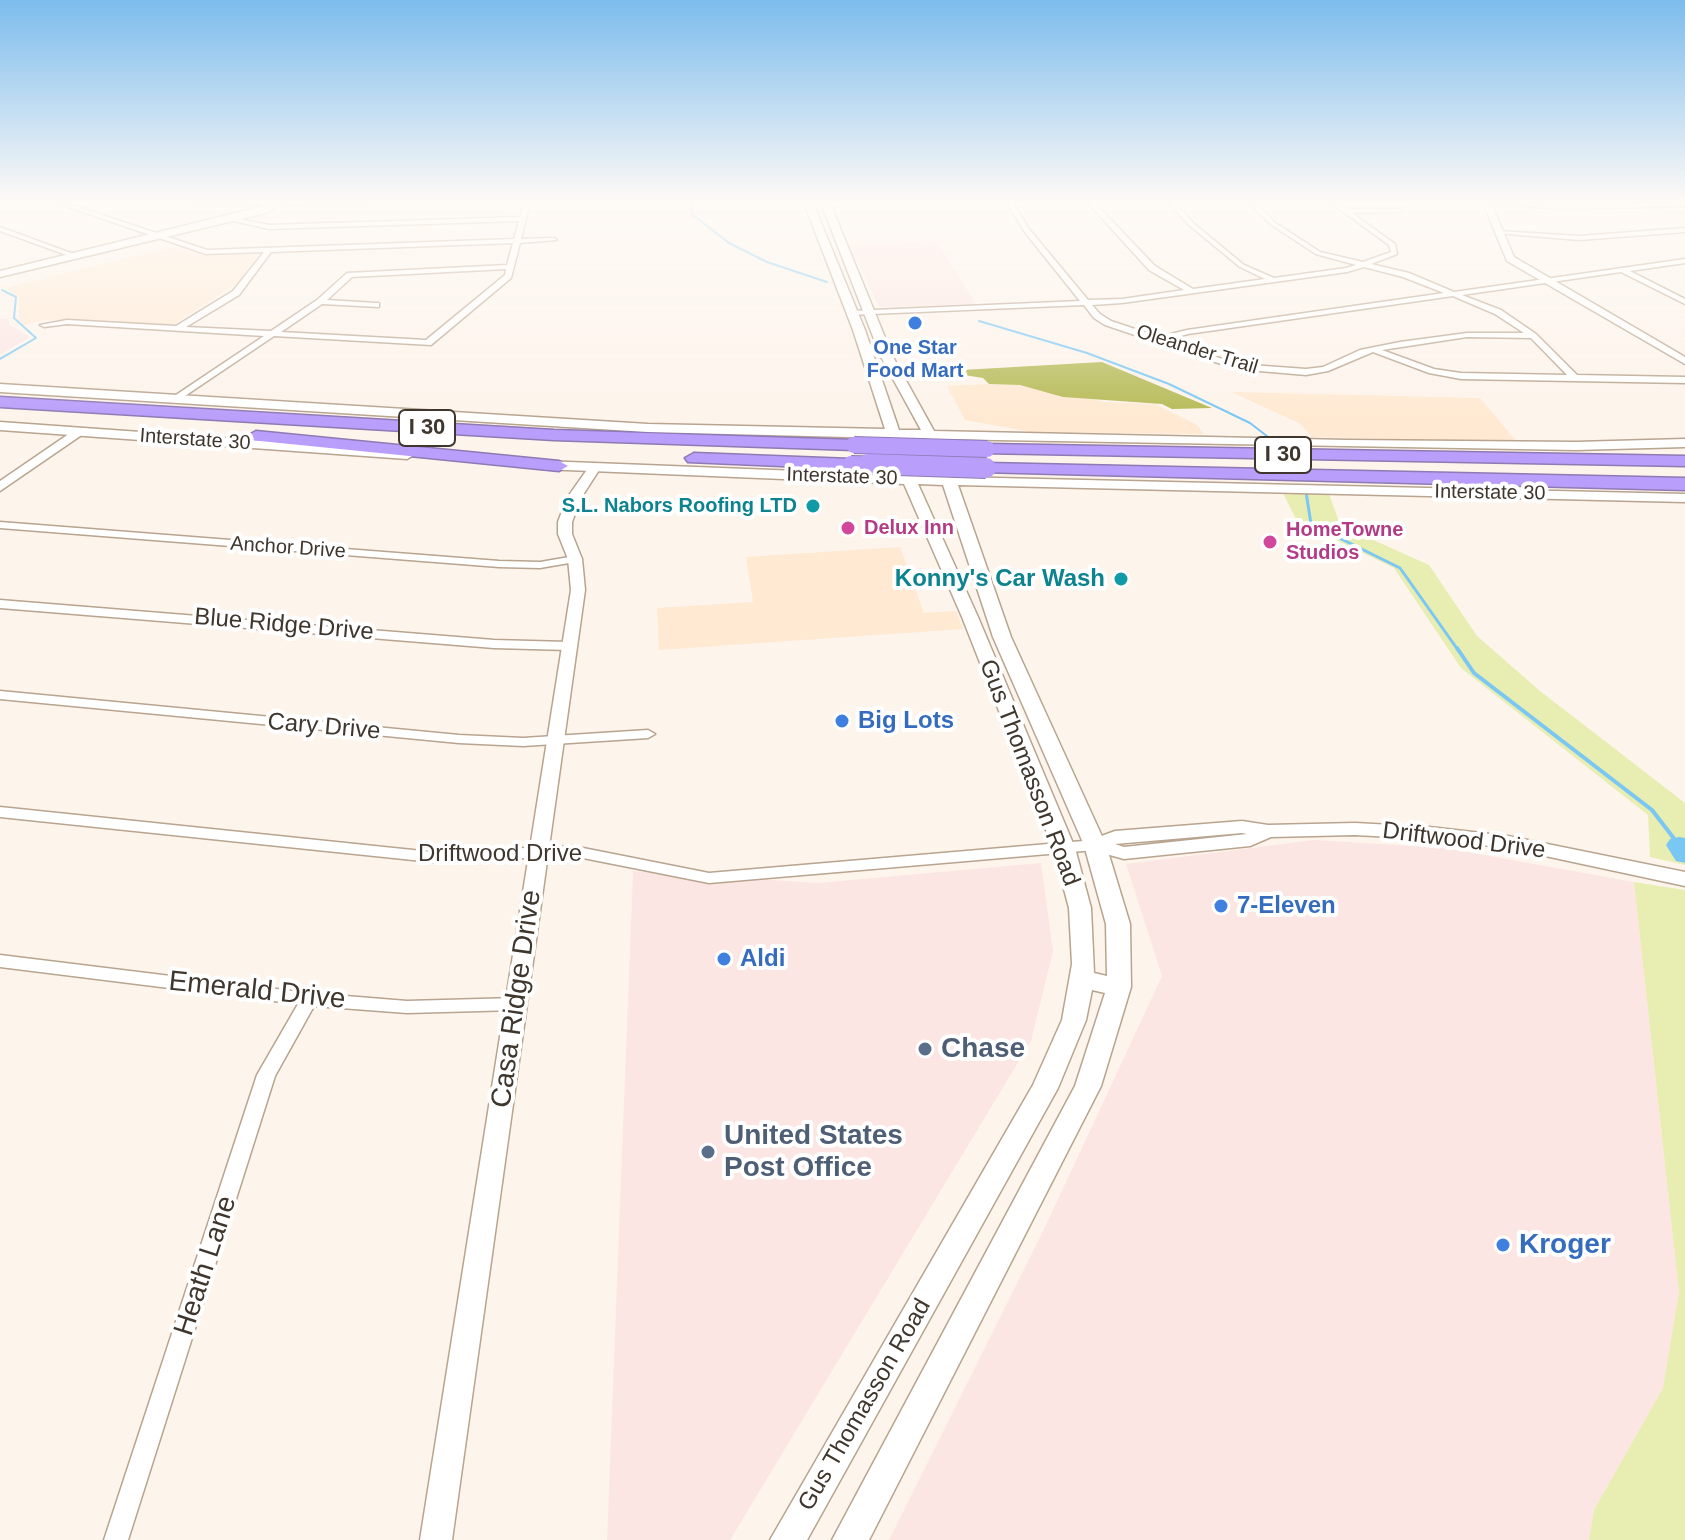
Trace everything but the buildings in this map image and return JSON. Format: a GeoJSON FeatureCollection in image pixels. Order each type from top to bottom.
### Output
{"type":"FeatureCollection","features":[{"type":"Feature","properties":{"kind":"highway","name":"I 30"},"geometry":{"type":"LineString","coordinates":[[0,402],[849,450],[997,477],[1381,475],[1685,484]]}},
{"type":"Feature","properties":{"kind":"highway","name":"I 30"},"geometry":{"type":"LineString","coordinates":[[0,413],[669,456],[989,442],[1167,453],[1685,461]]}},
{"type":"Feature","properties":{"kind":"highway"},"geometry":{"type":"LineString","coordinates":[[105,419],[559,466]]}},
{"type":"Feature","properties":{"kind":"highway"},"geometry":{"type":"LineString","coordinates":[[1167,453],[1567,453],[1685,449]]}},
{"type":"Feature","properties":{"kind":"highway"},"geometry":{"type":"LineString","coordinates":[[1255,476],[1307,483],[1685,495]]}},
{"type":"Feature","properties":{"kind":"main road","name":"Gus Thomasson Road"},"geometry":{"type":"LineString","coordinates":[[788,1540],[1022,1129],[1062,1053],[1084,964],[1080,908],[1064,848],[970,617],[909,480],[896,433],[836,275]]}},
{"type":"Feature","properties":{"kind":"main road","name":"Gus Thomasson Road"},"geometry":{"type":"LineString","coordinates":[[850,1540],[1088,1086],[1119,987],[1118,924],[1095,845],[1002,637],[962,513],[930,434],[887,357],[855,275]]}},
{"type":"Feature","properties":{"kind":"main road"},"geometry":{"type":"LineString","coordinates":[[867,356],[875,358],[884,372],[897,374]]}},
{"type":"Feature","properties":{"kind":"main road","name":"Interstate 30"},"geometry":{"type":"LineString","coordinates":[[0,388],[575,425],[849,450],[909,480],[997,477],[1685,495]]}},
{"type":"Feature","properties":{"kind":"main road"},"geometry":{"type":"LineString","coordinates":[[849,450],[886,410]]}},
{"type":"Feature","properties":{"kind":"main road","name":"Interstate 30"},"geometry":{"type":"LineString","coordinates":[[0,426],[595,467],[849,450],[896,433],[989,442],[1508,446],[1685,443]]}},
{"type":"Feature","properties":{"kind":"main road"},"geometry":{"type":"LineString","coordinates":[[989,442],[960,445],[969,470],[974,475],[997,477]]}},
{"type":"Feature","properties":{"kind":"main road"},"geometry":{"type":"LineString","coordinates":[[962,513],[970,493],[997,477]]}},
{"type":"Feature","properties":{"kind":"main road"},"geometry":{"type":"LineString","coordinates":[[1081,979],[1119,987]]}},
{"type":"Feature","properties":{"kind":"main road"},"geometry":{"type":"LineString","coordinates":[[1022,1129],[1056,1145]]}},
{"type":"Feature","properties":{"kind":"street"},"geometry":{"type":"LineString","coordinates":[[176,329],[236,293],[250,275]]}},
{"type":"Feature","properties":{"kind":"street"},"geometry":{"type":"LineString","coordinates":[[176,399],[320,302],[345,278],[353,275]]}},
{"type":"Feature","properties":{"kind":"street"},"geometry":{"type":"LineString","coordinates":[[44,325],[67,322],[422,344],[437,339],[508,275]]}},
{"type":"Feature","properties":{"kind":"street","name":"Oleander Trail"},"geometry":{"type":"LineString","coordinates":[[1061,275],[1083,303],[1108,323],[1236,366],[1283,372],[1325,369],[1372,349],[1467,335],[1533,336]]}},
{"type":"Feature","properties":{"kind":"street"},"geometry":{"type":"LineString","coordinates":[[1164,275],[1192,291]]}},
{"type":"Feature","properties":{"kind":"street"},"geometry":{"type":"LineString","coordinates":[[1262,275],[1273,280]]}},
{"type":"Feature","properties":{"kind":"street"},"geometry":{"type":"LineString","coordinates":[[851,313],[1083,303],[1316,275]]}},
{"type":"Feature","properties":{"kind":"street"},"geometry":{"type":"LineString","coordinates":[[1405,275],[1498,312],[1533,336],[1575,378]]}},
{"type":"Feature","properties":{"kind":"street"},"geometry":{"type":"LineString","coordinates":[[1536,275],[1685,361]]}},
{"type":"Feature","properties":{"kind":"street"},"geometry":{"type":"LineString","coordinates":[[1159,340],[1187,332],[1588,275]]}},
{"type":"Feature","properties":{"kind":"street"},"geometry":{"type":"LineString","coordinates":[[1632,275],[1685,302]]}},
{"type":"Feature","properties":{"kind":"street"},"geometry":{"type":"LineString","coordinates":[[320,302],[376,305]]}},
{"type":"Feature","properties":{"kind":"street"},"geometry":{"type":"LineString","coordinates":[[1372,349],[1447,374],[1685,380]]}},
{"type":"Feature","properties":{"kind":"street"},"geometry":{"type":"LineString","coordinates":[[0,487],[80,432]]}},
{"type":"Feature","properties":{"kind":"street","name":"Casa Ridge Drive"},"geometry":{"type":"LineString","coordinates":[[436,1540],[578,590],[575,559],[565,534],[565,522],[574,498],[595,467]]}},
{"type":"Feature","properties":{"kind":"street","name":"Anchor Drive"},"geometry":{"type":"LineString","coordinates":[[0,525],[499,564],[540,565],[575,559]]}},
{"type":"Feature","properties":{"kind":"street","name":"Blue Ridge Drive"},"geometry":{"type":"LineString","coordinates":[[0,604],[494,644],[568,646]]}},
{"type":"Feature","properties":{"kind":"street","name":"Cary Drive"},"geometry":{"type":"LineString","coordinates":[[0,695],[459,739],[523,742],[648,734]]}},
{"type":"Feature","properties":{"kind":"street","name":"Driftwood Drive"},"geometry":{"type":"LineString","coordinates":[[0,812],[432,857],[573,851],[606,855],[709,878],[1095,845],[1124,853],[1250,840],[1268,831],[1355,829],[1474,837],[1685,879]]}},
{"type":"Feature","properties":{"kind":"street","name":"Emerald Drive"},"geometry":{"type":"LineString","coordinates":[[0,961],[309,999],[407,1007],[516,1004]]}},
{"type":"Feature","properties":{"kind":"street","name":"Heath Lane"},"geometry":{"type":"LineString","coordinates":[[116,1540],[266,1075],[309,999]]}},
{"type":"Feature","properties":{"kind":"shaded area"},"geometry":{"type":"Polygon","coordinates":[[[59,275],[244,275],[238,283],[171,326],[45,320],[23,325],[19,319],[19,297],[5,288],[59,275]]]}},
{"type":"Feature","properties":{"kind":"shaded area"},"geometry":{"type":"Polygon","coordinates":[[[864,275],[958,275],[976,304],[879,307],[864,275]]]}},
{"type":"Feature","properties":{"kind":"shaded area"},"geometry":{"type":"Polygon","coordinates":[[[0,319],[8,319],[9,324],[29,337],[0,355],[0,319]]]}},
{"type":"Feature","properties":{"kind":"shaded area"},"geometry":{"type":"Polygon","coordinates":[[[1020,385],[1105,402],[1155,404],[1197,425],[1204,434],[1031,432],[965,420],[947,386],[1020,385]]]}},
{"type":"Feature","properties":{"kind":"shaded area"},"geometry":{"type":"Polygon","coordinates":[[[1231,392],[1480,398],[1517,442],[1312,437],[1299,423],[1231,392]]]}},
{"type":"Feature","properties":{"kind":"shaded area"},"geometry":{"type":"Polygon","coordinates":[[[900,547],[924,613],[956,611],[963,629],[659,650],[657,608],[753,602],[746,557],[900,547]]]}},
{"type":"Feature","properties":{"kind":"shaded area"},"geometry":{"type":"Polygon","coordinates":[[[1314,840],[1445,848],[1634,882],[1679,1292],[1663,1388],[1594,1510],[1589,1540],[889,1540],[1047,1223],[1162,976],[1126,864],[1314,840]]]}},
{"type":"Feature","properties":{"kind":"shaded area"},"geometry":{"type":"Polygon","coordinates":[[[1041,863],[1053,951],[1031,1041],[730,1540],[607,1540],[633,871],[818,883],[1041,863]]]}},
{"type":"Feature","properties":{"kind":"green space"},"geometry":{"type":"Polygon","coordinates":[[[1102,362],[1212,408],[1172,409],[1162,404],[1063,397],[1020,385],[989,384],[983,378],[964,375],[962,370],[1102,362]]]}},
{"type":"Feature","properties":{"kind":"green space"},"geometry":{"type":"Polygon","coordinates":[[[1281,489],[1328,491],[1340,525],[1429,565],[1477,636],[1540,691],[1685,803],[1685,865],[1650,857],[1648,815],[1461,668],[1394,568],[1297,521],[1281,489]]]}},
{"type":"Feature","properties":{"kind":"green space"},"geometry":{"type":"Polygon","coordinates":[[[1634,882],[1685,890],[1685,1540],[1589,1540],[1594,1510],[1663,1388],[1679,1292],[1634,882]]]}},
{"type":"Feature","properties":{"kind":"waterway"},"geometry":{"type":"LineString","coordinates":[[806,275],[827,282]]}},
{"type":"Feature","properties":{"kind":"waterway"},"geometry":{"type":"LineString","coordinates":[[0,359],[36,338],[14,318],[16,297],[2,290]]}},
{"type":"Feature","properties":{"kind":"waterway"},"geometry":{"type":"LineString","coordinates":[[979,321],[1087,353],[1169,384],[1250,423],[1272,440]]}},
{"type":"Feature","properties":{"kind":"waterway"},"geometry":{"type":"LineString","coordinates":[[1306,492],[1311,524],[1400,568],[1458,650]]}},
{"type":"Feature","properties":{"kind":"waterway"},"geometry":{"type":"LineString","coordinates":[[1457,648],[1474,673],[1652,810],[1679,845]]}},
{"type":"Feature","properties":{"kind":"waterway"},"geometry":{"type":"LineString","coordinates":[[1679,845],[1685,855]]}},
{"type":"Feature","properties":{"kind":"place","name":"One Star Food Mart"},"geometry":{"type":"Point","coordinates":[915,323]}},
{"type":"Feature","properties":{"kind":"place","name":"S.L. Nabors Roofing LTD"},"geometry":{"type":"Point","coordinates":[813,506]}},
{"type":"Feature","properties":{"kind":"place","name":"Delux Inn"},"geometry":{"type":"Point","coordinates":[848,528]}},
{"type":"Feature","properties":{"kind":"place","name":"HomeTowne Studios"},"geometry":{"type":"Point","coordinates":[1270,542]}},
{"type":"Feature","properties":{"kind":"place","name":"Konny's Car Wash"},"geometry":{"type":"Point","coordinates":[1121,579]}},
{"type":"Feature","properties":{"kind":"place","name":"Big Lots"},"geometry":{"type":"Point","coordinates":[842,721]}},
{"type":"Feature","properties":{"kind":"place","name":"7-Eleven"},"geometry":{"type":"Point","coordinates":[1221,906]}},
{"type":"Feature","properties":{"kind":"place","name":"Aldi"},"geometry":{"type":"Point","coordinates":[724,959]}},
{"type":"Feature","properties":{"kind":"place","name":"Chase"},"geometry":{"type":"Point","coordinates":[925,1049]}},
{"type":"Feature","properties":{"kind":"place","name":"United States Post Office"},"geometry":{"type":"Point","coordinates":[708,1152]}},
{"type":"Feature","properties":{"kind":"place","name":"Kroger"},"geometry":{"type":"Point","coordinates":[1503,1245]}}]}
